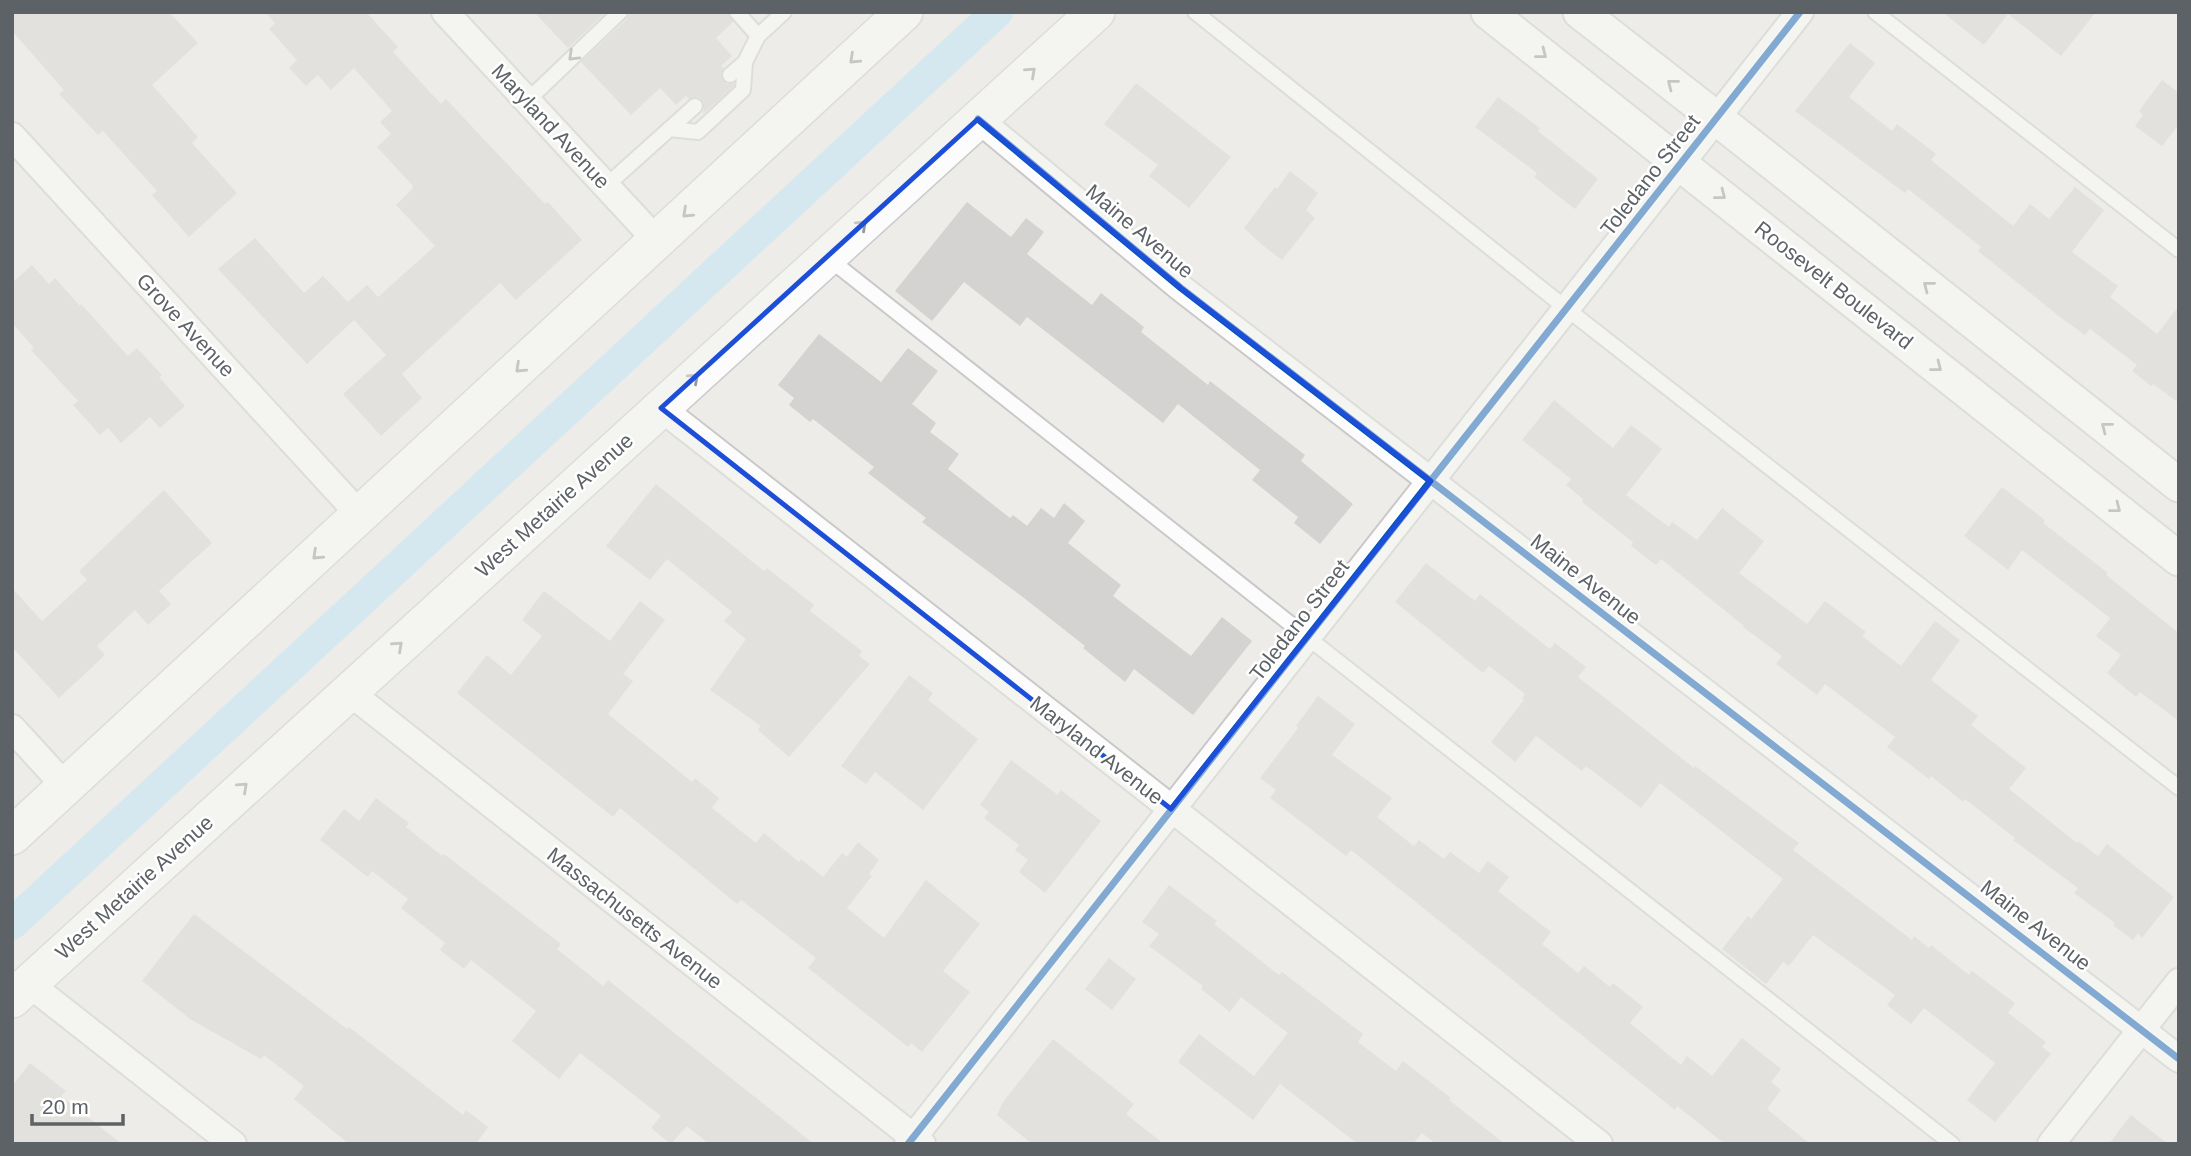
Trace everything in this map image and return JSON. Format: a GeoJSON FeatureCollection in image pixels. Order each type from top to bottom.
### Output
{"type":"FeatureCollection","features":[{"type":"Feature","properties":{"kind":"main road"},"geometry":{"type":"LineString","coordinates":[[12,836],[904,12]]}},
{"type":"Feature","properties":{"kind":"main road","name":"West Metairie Avenue"},"geometry":{"type":"LineString","coordinates":[[20,991],[1096,12]]}},
{"type":"Feature","properties":{"kind":"street","name":"Maryland Avenue"},"geometry":{"type":"LineString","coordinates":[[445,12],[657,241]]}},
{"type":"Feature","properties":{"kind":"street","name":"Roosevelt Boulevard"},"geometry":{"type":"LineString","coordinates":[[1488,12],[2179,559]]}},
{"type":"Feature","properties":{"kind":"street"},"geometry":{"type":"LineString","coordinates":[[1580,12],[2179,485]]}},
{"type":"Feature","properties":{"kind":"street","name":"Toledano Street"},"geometry":{"type":"LineString","coordinates":[[914,1142],[1171,809],[1800,12]]}},
{"type":"Feature","properties":{"kind":"street","name":"Maine Avenue"},"geometry":{"type":"LineString","coordinates":[[978,119],[1181,288],[2179,1059]]}},
{"type":"Feature","properties":{"kind":"street","name":"Grove Avenue"},"geometry":{"type":"LineString","coordinates":[[12,136],[360,515]]}},
{"type":"Feature","properties":{"kind":"street","name":"Maryland Avenue"},"geometry":{"type":"LineString","coordinates":[[661,408],[1599,1144]]}},
{"type":"Feature","properties":{"kind":"street","name":"Massachusetts Avenue"},"geometry":{"type":"LineString","coordinates":[[348,691],[914,1142]]}},
{"type":"Feature","properties":{"kind":"street"},"geometry":{"type":"LineString","coordinates":[[12,728],[66,787]]}},
{"type":"Feature","properties":{"kind":"street"},"geometry":{"type":"LineString","coordinates":[[2051,1144],[2179,982]]}},
{"type":"Feature","properties":{"kind":"street"},"geometry":{"type":"LineString","coordinates":[[20,991],[233,1144]]}},
{"type":"Feature","properties":{"kind":"lane"},"geometry":{"type":"LineString","coordinates":[[527,101],[620,12]]}},
{"type":"Feature","properties":{"kind":"lane"},"geometry":{"type":"LineString","coordinates":[[737,12],[758,36]]}},
{"type":"Feature","properties":{"kind":"lane"},"geometry":{"type":"LineString","coordinates":[[669,129],[698,132],[743,90],[745,62],[758,36],[784,12]]}},
{"type":"Feature","properties":{"kind":"lane"},"geometry":{"type":"LineString","coordinates":[[1195,12],[1567,309],[2179,788]]}},
{"type":"Feature","properties":{"kind":"lane"},"geometry":{"type":"LineString","coordinates":[[1875,12],[2179,250]]}},
{"type":"Feature","properties":{"kind":"lane"},"geometry":{"type":"LineString","coordinates":[[730,75],[745,62]]}},
{"type":"Feature","properties":{"kind":"lane"},"geometry":{"type":"LineString","coordinates":[[606,186],[695,106]]}},
{"type":"Feature","properties":{"kind":"lane"},"geometry":{"type":"LineString","coordinates":[[827,257],[1952,1144]]}},
{"type":"Feature","properties":{"kind":"highlighted area"},"geometry":{"type":"Polygon","coordinates":[[[978,119],[1181,288],[1431,481],[1171,809],[661,408],[978,119]]]}},
{"type":"Feature","properties":{"kind":"building"},"geometry":{"type":"Polygon","coordinates":[[[12,12],[169,12],[198,43],[152,85],[198,137],[192,143],[237,193],[189,237],[152,195],[157,191],[103,131],[98,135],[59,94],[64,90],[12,31],[12,12]]]}},
{"type":"Feature","properties":{"kind":"building"},"geometry":{"type":"Polygon","coordinates":[[[265,12],[366,12],[398,47],[393,52],[441,104],[446,99],[582,240],[516,300],[500,283],[402,374],[422,398],[381,436],[343,394],[386,355],[354,320],[307,364],[218,269],[255,238],[304,293],[323,276],[348,302],[367,285],[378,297],[435,246],[396,205],[413,186],[377,147],[391,134],[380,122],[392,111],[354,68],[331,90],[318,75],[306,86],[289,68],[297,60],[269,29],[275,23],[265,12]]]}},
{"type":"Feature","properties":{"kind":"building"},"geometry":{"type":"Polygon","coordinates":[[[534,12],[606,12],[568,48],[534,12]]]}},
{"type":"Feature","properties":{"kind":"building"},"geometry":{"type":"Polygon","coordinates":[[[629,12],[728,12],[733,22],[716,38],[732,56],[721,66],[724,68],[721,77],[726,84],[734,86],[703,114],[704,103],[699,97],[689,99],[686,96],[676,105],[660,88],[631,115],[581,62],[627,19],[629,12]]]}},
{"type":"Feature","properties":{"kind":"building"},"geometry":{"type":"Polygon","coordinates":[[[1942,12],[2096,12],[2061,56],[2008,14],[1984,45],[1942,12]]]}},
{"type":"Feature","properties":{"kind":"building"},"geometry":{"type":"Polygon","coordinates":[[[1850,43],[1875,63],[1849,97],[1892,131],[1897,124],[1936,154],[1931,160],[2013,226],[2030,204],[2049,219],[2075,187],[2104,210],[2072,252],[2118,286],[2110,297],[2157,334],[2179,306],[2179,403],[2132,371],[2137,365],[2090,329],[2085,335],[2060,317],[1978,251],[1981,247],[1908,189],[1905,193],[1795,111],[1850,43]]]}},
{"type":"Feature","properties":{"kind":"building"},"geometry":{"type":"Polygon","coordinates":[[[2162,80],[2179,93],[2179,124],[2162,146],[2135,126],[2143,115],[2139,111],[2162,80]]]}},
{"type":"Feature","properties":{"kind":"building"},"geometry":{"type":"Polygon","coordinates":[[[1136,83],[1231,157],[1189,208],[1149,176],[1158,165],[1104,124],[1136,83]]]}},
{"type":"Feature","properties":{"kind":"building"},"geometry":{"type":"Polygon","coordinates":[[[1498,97],[1540,128],[1538,131],[1598,179],[1575,209],[1534,177],[1537,173],[1475,127],[1498,97]]]}},
{"type":"Feature","properties":{"kind":"building"},"geometry":{"type":"Polygon","coordinates":[[[1290,171],[1318,193],[1306,210],[1315,218],[1282,260],[1244,228],[1290,171]]]}},
{"type":"Feature","properties":{"kind":"building"},"geometry":{"type":"Polygon","coordinates":[[[967,202],[1011,237],[1026,218],[1044,232],[1027,254],[1092,305],[1101,293],[1144,327],[1141,332],[1208,385],[1210,381],[1305,455],[1301,461],[1353,504],[1320,544],[1294,523],[1298,517],[1252,480],[1260,470],[1178,404],[1163,423],[1027,317],[1020,326],[964,282],[932,321],[895,291],[967,202]]]}},
{"type":"Feature","properties":{"kind":"building"},"geometry":{"type":"Polygon","coordinates":[[[32,265],[49,284],[55,278],[128,356],[137,348],[185,406],[160,428],[150,417],[121,443],[108,428],[100,435],[73,405],[78,401],[31,350],[34,348],[12,323],[12,283],[32,265]]]}},
{"type":"Feature","properties":{"kind":"building"},"geometry":{"type":"Polygon","coordinates":[[[819,334],[881,382],[908,348],[938,371],[912,404],[936,423],[930,432],[959,454],[948,469],[1010,518],[1013,515],[1027,526],[1041,508],[1054,518],[1064,503],[1085,521],[1068,543],[1121,585],[1113,596],[1191,656],[1222,617],[1252,641],[1193,715],[1134,669],[1125,682],[1083,648],[1085,646],[922,522],[926,518],[868,473],[874,467],[813,419],[810,422],[789,405],[794,398],[778,385],[819,334]]]}},
{"type":"Feature","properties":{"kind":"building"},"geometry":{"type":"Polygon","coordinates":[[[1554,400],[1613,448],[1631,425],[1662,449],[1626,495],[1669,527],[1672,522],[1697,540],[1722,508],[1764,541],[1739,573],[1807,624],[1825,601],[1866,632],[1862,636],[1901,666],[1935,621],[1960,640],[1931,680],[1978,716],[1971,725],[2026,768],[2009,789],[2077,843],[2078,841],[2098,856],[2107,844],[2174,897],[2142,938],[2138,933],[2133,940],[2074,893],[2078,888],[2013,840],[2015,838],[1965,799],[1963,802],[1931,776],[1929,779],[1887,747],[1895,737],[1825,684],[1817,695],[1776,664],[1782,656],[1661,559],[1656,565],[1631,546],[1633,542],[1582,502],[1583,499],[1566,485],[1571,479],[1522,440],[1554,400]]]}},
{"type":"Feature","properties":{"kind":"building"},"geometry":{"type":"Polygon","coordinates":[[[656,484],[764,571],[767,568],[814,605],[810,611],[862,651],[859,656],[870,664],[789,757],[758,730],[761,726],[710,690],[746,639],[724,621],[732,612],[667,559],[650,580],[606,546],[656,484]]]}},
{"type":"Feature","properties":{"kind":"building"},"geometry":{"type":"Polygon","coordinates":[[[2002,487],[2179,633],[2179,721],[2140,692],[2136,697],[2107,673],[2121,655],[2096,636],[2110,618],[2022,550],[2008,570],[1964,536],[2002,487]]]}},
{"type":"Feature","properties":{"kind":"building"},"geometry":{"type":"Polygon","coordinates":[[[164,490],[212,543],[159,591],[171,604],[148,625],[135,610],[97,646],[105,655],[59,698],[12,647],[12,588],[42,621],[87,580],[79,571],[164,490]]]}},
{"type":"Feature","properties":{"kind":"building"},"geometry":{"type":"Polygon","coordinates":[[[1426,563],[1475,601],[1480,594],[1550,649],[1555,643],[1586,667],[1578,677],[1694,768],[1695,766],[1799,843],[1793,850],[1912,940],[1914,936],[1929,948],[1931,945],[1969,975],[1972,971],[2015,1003],[2008,1013],[2046,1042],[2042,1047],[2051,1054],[1995,1122],[1967,1100],[1995,1063],[1924,1008],[1911,1024],[1887,1005],[1895,995],[1813,935],[1789,966],[1783,962],[1766,984],[1722,949],[1748,916],[1751,919],[1783,879],[1660,783],[1641,808],[1586,766],[1582,771],[1536,736],[1515,762],[1491,742],[1524,700],[1522,699],[1525,694],[1489,666],[1483,673],[1395,602],[1426,563]]]}},
{"type":"Feature","properties":{"kind":"building"},"geometry":{"type":"Polygon","coordinates":[[[544,591],[610,641],[640,601],[665,620],[623,674],[633,681],[608,714],[692,782],[695,778],[719,798],[712,808],[756,843],[764,833],[799,862],[801,859],[823,877],[842,853],[847,857],[858,842],[879,860],[869,874],[872,876],[847,908],[884,938],[926,880],[980,924],[943,971],[970,992],[922,1052],[911,1043],[908,1047],[808,968],[816,958],[741,900],[737,904],[620,808],[613,817],[457,693],[487,655],[511,675],[542,636],[522,620],[544,591]]]}},
{"type":"Feature","properties":{"kind":"building"},"geometry":{"type":"Polygon","coordinates":[[[909,675],[933,693],[928,700],[978,739],[923,810],[875,772],[866,784],[841,766],[909,675]]]}},
{"type":"Feature","properties":{"kind":"building"},"geometry":{"type":"Polygon","coordinates":[[[1318,696],[1355,724],[1332,755],[1392,798],[1377,817],[1414,846],[1419,840],[1444,859],[1450,852],[1479,873],[1488,861],[1509,877],[1498,891],[1551,932],[1542,944],[1578,973],[1584,966],[1610,987],[1613,983],[1643,1007],[1630,1023],[1681,1065],[1687,1056],[1712,1076],[1742,1038],[1781,1069],[1771,1082],[1781,1090],[1767,1109],[1810,1144],[1725,1144],[1677,1106],[1675,1110],[1351,850],[1346,856],[1270,798],[1276,790],[1260,778],[1298,728],[1296,726],[1318,696]]]}},
{"type":"Feature","properties":{"kind":"building"},"geometry":{"type":"Polygon","coordinates":[[[1011,760],[1058,795],[1061,790],[1101,821],[1045,893],[1019,872],[1028,860],[1015,850],[1019,845],[984,818],[989,812],[980,805],[1011,760]]]}},
{"type":"Feature","properties":{"kind":"building"},"geometry":{"type":"Polygon","coordinates":[[[376,798],[409,823],[406,827],[442,856],[444,854],[561,944],[557,949],[603,986],[608,980],[814,1144],[709,1144],[687,1126],[671,1144],[651,1128],[661,1116],[580,1053],[559,1079],[512,1041],[536,1011],[471,960],[464,969],[440,950],[445,943],[401,908],[408,899],[372,871],[368,877],[320,840],[344,809],[359,821],[376,798]]]}},
{"type":"Feature","properties":{"kind":"building"},"geometry":{"type":"Polygon","coordinates":[[[1169,885],[1217,921],[1214,924],[1279,975],[1282,972],[1363,1034],[1358,1042],[1396,1071],[1403,1061],[1505,1144],[1436,1144],[1422,1133],[1413,1144],[1358,1144],[1280,1084],[1253,1120],[1178,1062],[1199,1034],[1254,1076],[1288,1033],[1241,997],[1230,1012],[1201,989],[1203,986],[1149,946],[1159,934],[1142,922],[1169,885]]]}},
{"type":"Feature","properties":{"kind":"building"},"geometry":{"type":"Polygon","coordinates":[[[194,914],[347,1029],[349,1027],[463,1115],[466,1110],[488,1127],[476,1144],[349,1144],[294,1099],[304,1086],[264,1055],[261,1059],[190,1019],[142,981],[194,914]]]}},
{"type":"Feature","properties":{"kind":"building"},"geometry":{"type":"Polygon","coordinates":[[[1109,958],[1136,979],[1112,1010],[1085,989],[1109,958]]]}},
{"type":"Feature","properties":{"kind":"building"},"geometry":{"type":"Polygon","coordinates":[[[1053,1039],[1134,1104],[1126,1114],[1164,1144],[1032,1144],[997,1115],[1003,1102],[1053,1039]]]}},
{"type":"Feature","properties":{"kind":"building"},"geometry":{"type":"Polygon","coordinates":[[[30,1063],[66,1091],[61,1096],[122,1144],[12,1144],[12,1086],[30,1063]]]}},
{"type":"Feature","properties":{"kind":"building"},"geometry":{"type":"Polygon","coordinates":[[[2131,1115],[2168,1144],[2109,1144],[2131,1115]]]}},
{"type":"Feature","properties":{"kind":"waterway"},"geometry":{"type":"LineString","coordinates":[[12,924],[997,12]]}},
{"type":"Feature","properties":{"kind":"cycle path"},"geometry":{"type":"LineString","coordinates":[[908,1144],[1800,12]]}},
{"type":"Feature","properties":{"kind":"cycle path"},"geometry":{"type":"LineString","coordinates":[[978,119],[1181,288],[2179,1059]]}}]}
